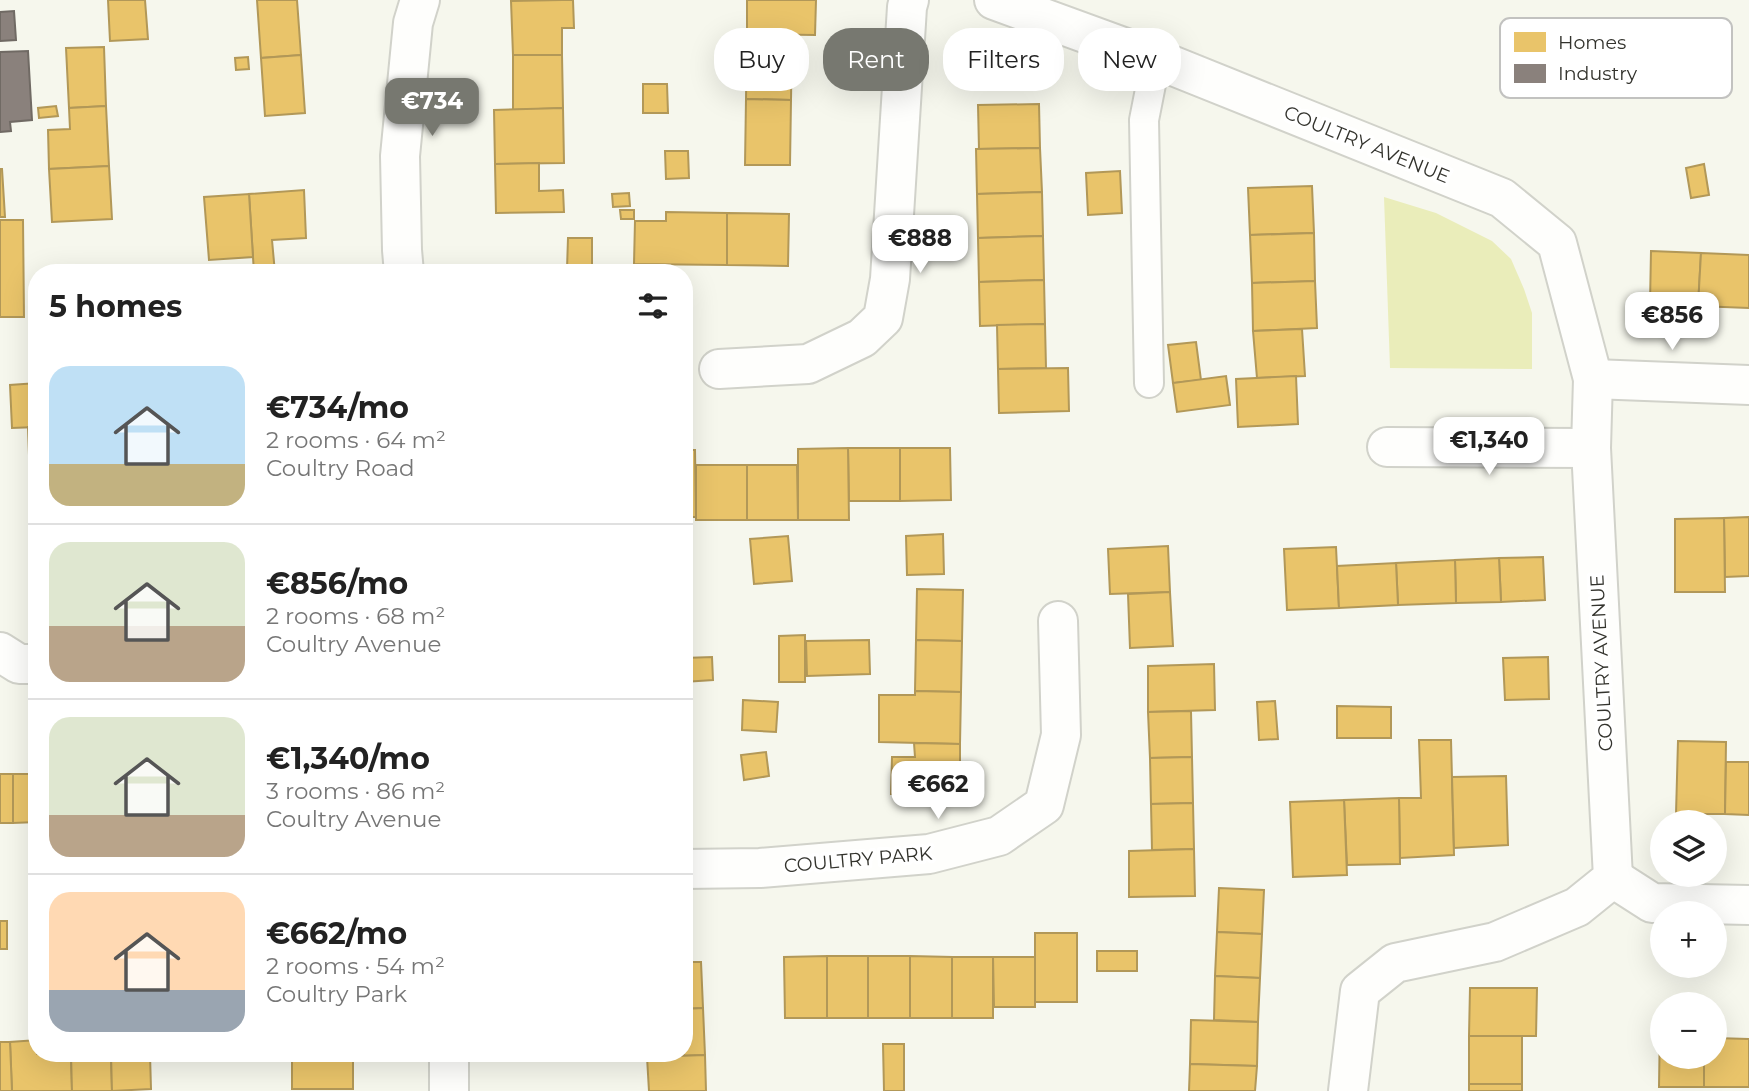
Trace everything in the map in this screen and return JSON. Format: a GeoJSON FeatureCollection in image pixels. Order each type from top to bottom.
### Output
{"type":"FeatureCollection","features":[{"type":"Feature","properties":{"kind":"street"},"geometry":{"type":"LineString","coordinates":[[403,264],[400,156],[413,23],[420,0]]}},
{"type":"Feature","properties":{"kind":"street"},"geometry":{"type":"LineString","coordinates":[[719,369],[808,364],[862,338],[883,318],[890,279],[909,0]]}},
{"type":"Feature","properties":{"kind":"street","name":"COULTRY AVENUE"},"geometry":{"type":"LineString","coordinates":[[994,0],[1078,31]]}},
{"type":"Feature","properties":{"kind":"street","name":"COULTRY AVENUE"},"geometry":{"type":"LineString","coordinates":[[1181,69],[1502,198],[1557,243],[1593,379],[1591,448],[1613,878]]}},
{"type":"Feature","properties":{"kind":"street"},"geometry":{"type":"LineString","coordinates":[[1593,379],[1749,385]]}},
{"type":"Feature","properties":{"kind":"street"},"geometry":{"type":"LineString","coordinates":[[1387,447],[1591,448]]}},
{"type":"Feature","properties":{"kind":"street","name":"COULTRY PARK"},"geometry":{"type":"LineString","coordinates":[[693,869],[760,868],[929,854],[999,836],[1044,805],[1061,734],[1058,621]]}},
{"type":"Feature","properties":{"kind":"street"},"geometry":{"type":"LineString","coordinates":[[0,652],[19,664],[28,664]]}},
{"type":"Feature","properties":{"kind":"street"},"geometry":{"type":"LineString","coordinates":[[1348,1091],[1360,991],[1395,963],[1495,942],[1577,907],[1613,878],[1652,903],[1749,905]]}},
{"type":"Feature","properties":{"kind":"street"},"geometry":{"type":"LineString","coordinates":[[449,1062],[449,1091]]}},
{"type":"Feature","properties":{"kind":"lane"},"geometry":{"type":"LineString","coordinates":[[1149,383],[1144,120],[1150,91]]}},
{"type":"Feature","properties":{"kind":"green space"},"geometry":{"type":"Polygon","coordinates":[[[1384,197],[1436,213],[1492,241],[1511,259],[1532,313],[1532,369],[1390,368],[1384,197]]]}},
{"type":"Feature","properties":{"kind":"building: Homes"},"geometry":{"type":"Polygon","coordinates":[[[108,0],[145,0],[148,39],[110,41],[108,0]]]}},
{"type":"Feature","properties":{"kind":"building: Homes"},"geometry":{"type":"Polygon","coordinates":[[[257,0],[297,0],[301,55],[261,58],[257,0]]]}},
{"type":"Feature","properties":{"kind":"building: Homes"},"geometry":{"type":"Polygon","coordinates":[[[573,0],[574,28],[562,28],[562,55],[513,55],[511,1],[573,0]]]}},
{"type":"Feature","properties":{"kind":"building: Homes"},"geometry":{"type":"Polygon","coordinates":[[[747,0],[816,0],[815,35],[809,35],[809,28],[747,28],[747,0]]]}},
{"type":"Feature","properties":{"kind":"building: Homes"},"geometry":{"type":"Polygon","coordinates":[[[104,47],[106,106],[69,108],[66,48],[104,47]]]}},
{"type":"Feature","properties":{"kind":"building: Homes"},"geometry":{"type":"Polygon","coordinates":[[[301,55],[305,113],[265,116],[261,58],[301,55]]]}},
{"type":"Feature","properties":{"kind":"building: Homes"},"geometry":{"type":"Polygon","coordinates":[[[513,55],[562,55],[563,108],[513,110],[513,55]]]}},
{"type":"Feature","properties":{"kind":"building: Homes"},"geometry":{"type":"Polygon","coordinates":[[[248,57],[249,69],[236,70],[235,58],[248,57]]]}},
{"type":"Feature","properties":{"kind":"building: Homes"},"geometry":{"type":"Polygon","coordinates":[[[643,84],[667,84],[668,113],[643,113],[643,84]]]}},
{"type":"Feature","properties":{"kind":"building: Homes"},"geometry":{"type":"Polygon","coordinates":[[[746,91],[791,91],[791,100],[746,99],[746,91]]]}},
{"type":"Feature","properties":{"kind":"building: Homes"},"geometry":{"type":"Polygon","coordinates":[[[746,99],[791,100],[790,165],[745,165],[746,99]]]}},
{"type":"Feature","properties":{"kind":"building: Homes"},"geometry":{"type":"Polygon","coordinates":[[[1039,104],[1040,148],[979,149],[978,105],[1039,104]]]}},
{"type":"Feature","properties":{"kind":"building: Homes"},"geometry":{"type":"Polygon","coordinates":[[[56,106],[58,116],[39,118],[38,108],[56,106]]]}},
{"type":"Feature","properties":{"kind":"building: Homes"},"geometry":{"type":"Polygon","coordinates":[[[106,106],[109,166],[49,169],[48,130],[70,129],[69,108],[106,106]]]}},
{"type":"Feature","properties":{"kind":"building: Homes"},"geometry":{"type":"Polygon","coordinates":[[[563,108],[564,163],[495,164],[494,110],[563,108]]]}},
{"type":"Feature","properties":{"kind":"building: Homes"},"geometry":{"type":"Polygon","coordinates":[[[1040,148],[1042,192],[977,194],[976,149],[1040,148]]]}},
{"type":"Feature","properties":{"kind":"building: Homes"},"geometry":{"type":"Polygon","coordinates":[[[665,151],[688,151],[689,178],[666,179],[665,151]]]}},
{"type":"Feature","properties":{"kind":"building: Homes"},"geometry":{"type":"Polygon","coordinates":[[[539,163],[539,191],[563,190],[564,212],[496,213],[495,164],[539,163]]]}},
{"type":"Feature","properties":{"kind":"building: Homes"},"geometry":{"type":"Polygon","coordinates":[[[1704,164],[1709,195],[1691,198],[1686,168],[1704,164]]]}},
{"type":"Feature","properties":{"kind":"building: Homes"},"geometry":{"type":"Polygon","coordinates":[[[109,166],[112,219],[52,222],[49,169],[109,166]]]}},
{"type":"Feature","properties":{"kind":"building: Homes"},"geometry":{"type":"Polygon","coordinates":[[[2,169],[5,217],[0,217],[2,169]]]}},
{"type":"Feature","properties":{"kind":"building: Homes"},"geometry":{"type":"Polygon","coordinates":[[[1120,171],[1122,213],[1088,215],[1086,173],[1120,171]]]}},
{"type":"Feature","properties":{"kind":"building: Homes"},"geometry":{"type":"Polygon","coordinates":[[[1312,186],[1314,233],[1250,235],[1248,188],[1312,186]]]}},
{"type":"Feature","properties":{"kind":"building: Homes"},"geometry":{"type":"Polygon","coordinates":[[[304,190],[306,238],[272,240],[274,264],[253,264],[249,194],[304,190]]]}},
{"type":"Feature","properties":{"kind":"building: Homes"},"geometry":{"type":"Polygon","coordinates":[[[1042,192],[1043,236],[978,238],[977,194],[1042,192]]]}},
{"type":"Feature","properties":{"kind":"building: Homes"},"geometry":{"type":"Polygon","coordinates":[[[629,193],[630,206],[613,207],[612,194],[629,193]]]}},
{"type":"Feature","properties":{"kind":"building: Homes"},"geometry":{"type":"Polygon","coordinates":[[[249,194],[253,257],[209,260],[204,197],[249,194]]]}},
{"type":"Feature","properties":{"kind":"building: Homes"},"geometry":{"type":"Polygon","coordinates":[[[620,210],[634,210],[634,219],[621,219],[620,210]]]}},
{"type":"Feature","properties":{"kind":"building: Homes"},"geometry":{"type":"Polygon","coordinates":[[[666,212],[727,213],[727,265],[634,264],[635,221],[666,221],[666,212]]]}},
{"type":"Feature","properties":{"kind":"building: Homes"},"geometry":{"type":"Polygon","coordinates":[[[727,213],[789,214],[788,266],[727,265],[727,213]]]}},
{"type":"Feature","properties":{"kind":"building: Homes"},"geometry":{"type":"Polygon","coordinates":[[[0,220],[23,220],[24,317],[0,317],[0,220]]]}},
{"type":"Feature","properties":{"kind":"building: Homes"},"geometry":{"type":"Polygon","coordinates":[[[1314,233],[1315,281],[1252,283],[1250,235],[1314,233]]]}},
{"type":"Feature","properties":{"kind":"building: Homes"},"geometry":{"type":"Polygon","coordinates":[[[1043,236],[1044,280],[979,282],[978,238],[1043,236]]]}},
{"type":"Feature","properties":{"kind":"building: Homes"},"geometry":{"type":"Polygon","coordinates":[[[568,238],[592,238],[592,264],[567,264],[568,238]]]}},
{"type":"Feature","properties":{"kind":"building: Homes"},"geometry":{"type":"Polygon","coordinates":[[[1651,251],[1701,253],[1698,306],[1650,304],[1651,251]]]}},
{"type":"Feature","properties":{"kind":"building: Homes"},"geometry":{"type":"Polygon","coordinates":[[[1701,253],[1749,255],[1749,308],[1698,306],[1701,253]]]}},
{"type":"Feature","properties":{"kind":"building: Homes"},"geometry":{"type":"Polygon","coordinates":[[[1044,280],[1045,324],[980,326],[979,282],[1044,280]]]}},
{"type":"Feature","properties":{"kind":"building: Homes"},"geometry":{"type":"Polygon","coordinates":[[[1315,281],[1317,328],[1253,331],[1252,283],[1315,281]]]}},
{"type":"Feature","properties":{"kind":"building: Homes"},"geometry":{"type":"Polygon","coordinates":[[[1045,324],[1046,368],[998,369],[997,325],[1045,324]]]}},
{"type":"Feature","properties":{"kind":"building: Homes"},"geometry":{"type":"Polygon","coordinates":[[[1302,329],[1305,376],[1257,378],[1253,331],[1302,329]]]}},
{"type":"Feature","properties":{"kind":"building: Homes"},"geometry":{"type":"Polygon","coordinates":[[[1196,342],[1201,380],[1173,383],[1168,345],[1196,342]]]}},
{"type":"Feature","properties":{"kind":"building: Homes"},"geometry":{"type":"Polygon","coordinates":[[[1068,368],[1069,411],[999,413],[998,369],[1068,368]]]}},
{"type":"Feature","properties":{"kind":"building: Homes"},"geometry":{"type":"Polygon","coordinates":[[[1226,376],[1230,405],[1177,412],[1173,383],[1226,376]]]}},
{"type":"Feature","properties":{"kind":"building: Homes"},"geometry":{"type":"Polygon","coordinates":[[[1296,376],[1298,424],[1238,427],[1236,379],[1296,376]]]}},
{"type":"Feature","properties":{"kind":"building: Homes"},"geometry":{"type":"Polygon","coordinates":[[[28,384],[28,427],[12,428],[10,385],[28,384]]]}},
{"type":"Feature","properties":{"kind":"building: Homes"},"geometry":{"type":"Polygon","coordinates":[[[848,448],[900,448],[900,501],[849,501],[848,448]]]}},
{"type":"Feature","properties":{"kind":"building: Homes"},"geometry":{"type":"Polygon","coordinates":[[[848,448],[849,520],[798,520],[798,449],[848,448]]]}},
{"type":"Feature","properties":{"kind":"building: Homes"},"geometry":{"type":"Polygon","coordinates":[[[900,448],[950,448],[951,500],[900,501],[900,448]]]}},
{"type":"Feature","properties":{"kind":"building: Homes"},"geometry":{"type":"Polygon","coordinates":[[[693,450],[695,450],[696,517],[693,517],[693,450]]]}},
{"type":"Feature","properties":{"kind":"building: Homes"},"geometry":{"type":"Polygon","coordinates":[[[696,465],[747,465],[747,520],[696,520],[696,465]]]}},
{"type":"Feature","properties":{"kind":"building: Homes"},"geometry":{"type":"Polygon","coordinates":[[[747,465],[797,465],[798,520],[747,520],[747,465]]]}},
{"type":"Feature","properties":{"kind":"building: Homes"},"geometry":{"type":"Polygon","coordinates":[[[1749,517],[1749,576],[1725,577],[1724,518],[1749,517]]]}},
{"type":"Feature","properties":{"kind":"building: Homes"},"geometry":{"type":"Polygon","coordinates":[[[1724,518],[1725,592],[1675,592],[1675,519],[1724,518]]]}},
{"type":"Feature","properties":{"kind":"building: Homes"},"geometry":{"type":"Polygon","coordinates":[[[943,534],[944,574],[907,575],[906,536],[943,534]]]}},
{"type":"Feature","properties":{"kind":"building: Homes"},"geometry":{"type":"Polygon","coordinates":[[[788,536],[792,581],[754,584],[750,539],[788,536]]]}},
{"type":"Feature","properties":{"kind":"building: Homes"},"geometry":{"type":"Polygon","coordinates":[[[1168,546],[1170,592],[1110,594],[1108,549],[1168,546]]]}},
{"type":"Feature","properties":{"kind":"building: Homes"},"geometry":{"type":"Polygon","coordinates":[[[1336,547],[1339,608],[1287,610],[1284,549],[1336,547]]]}},
{"type":"Feature","properties":{"kind":"building: Homes"},"geometry":{"type":"Polygon","coordinates":[[[1543,557],[1545,600],[1501,602],[1499,558],[1543,557]]]}},
{"type":"Feature","properties":{"kind":"building: Homes"},"geometry":{"type":"Polygon","coordinates":[[[1499,558],[1501,602],[1456,603],[1455,560],[1499,558]]]}},
{"type":"Feature","properties":{"kind":"building: Homes"},"geometry":{"type":"Polygon","coordinates":[[[1455,560],[1456,603],[1398,605],[1396,563],[1455,560]]]}},
{"type":"Feature","properties":{"kind":"building: Homes"},"geometry":{"type":"Polygon","coordinates":[[[1396,563],[1398,605],[1339,608],[1337,566],[1396,563]]]}},
{"type":"Feature","properties":{"kind":"building: Homes"},"geometry":{"type":"Polygon","coordinates":[[[917,589],[963,590],[962,641],[916,640],[917,589]]]}},
{"type":"Feature","properties":{"kind":"building: Homes"},"geometry":{"type":"Polygon","coordinates":[[[1170,592],[1173,646],[1130,648],[1128,594],[1170,592]]]}},
{"type":"Feature","properties":{"kind":"building: Homes"},"geometry":{"type":"Polygon","coordinates":[[[805,635],[805,682],[779,682],[779,636],[805,635]]]}},
{"type":"Feature","properties":{"kind":"building: Homes"},"geometry":{"type":"Polygon","coordinates":[[[869,640],[870,674],[807,676],[806,641],[869,640]]]}},
{"type":"Feature","properties":{"kind":"building: Homes"},"geometry":{"type":"Polygon","coordinates":[[[916,640],[962,641],[961,692],[915,691],[916,640]]]}},
{"type":"Feature","properties":{"kind":"building: Homes"},"geometry":{"type":"Polygon","coordinates":[[[712,657],[713,680],[693,681],[693,658],[712,657]]]}},
{"type":"Feature","properties":{"kind":"building: Homes"},"geometry":{"type":"Polygon","coordinates":[[[1548,657],[1549,699],[1505,700],[1503,658],[1548,657]]]}},
{"type":"Feature","properties":{"kind":"building: Homes"},"geometry":{"type":"Polygon","coordinates":[[[1214,664],[1215,710],[1148,712],[1148,666],[1214,664]]]}},
{"type":"Feature","properties":{"kind":"building: Homes"},"geometry":{"type":"Polygon","coordinates":[[[915,691],[961,692],[960,744],[879,742],[879,695],[915,695],[915,691]]]}},
{"type":"Feature","properties":{"kind":"building: Homes"},"geometry":{"type":"Polygon","coordinates":[[[743,700],[778,702],[776,732],[742,730],[743,700]]]}},
{"type":"Feature","properties":{"kind":"building: Homes"},"geometry":{"type":"Polygon","coordinates":[[[1275,701],[1278,739],[1259,740],[1257,702],[1275,701]]]}},
{"type":"Feature","properties":{"kind":"building: Homes"},"geometry":{"type":"Polygon","coordinates":[[[1337,706],[1391,707],[1391,738],[1337,738],[1337,706]]]}},
{"type":"Feature","properties":{"kind":"building: Homes"},"geometry":{"type":"Polygon","coordinates":[[[1191,711],[1192,757],[1150,758],[1148,712],[1191,711]]]}},
{"type":"Feature","properties":{"kind":"building: Homes"},"geometry":{"type":"Polygon","coordinates":[[[1419,740],[1451,740],[1454,855],[1400,858],[1399,798],[1421,798],[1419,740]]]}},
{"type":"Feature","properties":{"kind":"building: Homes"},"geometry":{"type":"Polygon","coordinates":[[[1678,741],[1726,742],[1725,810],[1676,810],[1678,741]]]}},
{"type":"Feature","properties":{"kind":"building: Homes"},"geometry":{"type":"Polygon","coordinates":[[[914,743],[960,744],[960,795],[891,794],[892,757],[915,757],[914,743]]]}},
{"type":"Feature","properties":{"kind":"building: Homes"},"geometry":{"type":"Polygon","coordinates":[[[766,752],[769,776],[744,780],[741,755],[766,752]]]}},
{"type":"Feature","properties":{"kind":"building: Homes"},"geometry":{"type":"Polygon","coordinates":[[[1192,757],[1193,803],[1151,804],[1150,758],[1192,757]]]}},
{"type":"Feature","properties":{"kind":"building: Homes"},"geometry":{"type":"Polygon","coordinates":[[[1726,762],[1749,762],[1749,815],[1727,814],[1726,762]]]}},
{"type":"Feature","properties":{"kind":"building: Homes"},"geometry":{"type":"Polygon","coordinates":[[[0,774],[13,774],[13,823],[0,823],[0,774]]]}},
{"type":"Feature","properties":{"kind":"building: Homes"},"geometry":{"type":"Polygon","coordinates":[[[13,774],[28,774],[28,822],[13,823],[13,774]]]}},
{"type":"Feature","properties":{"kind":"building: Homes"},"geometry":{"type":"Polygon","coordinates":[[[1506,776],[1508,845],[1454,848],[1452,777],[1506,776]]]}},
{"type":"Feature","properties":{"kind":"building: Homes"},"geometry":{"type":"Polygon","coordinates":[[[1399,798],[1400,864],[1347,865],[1344,800],[1399,798]]]}},
{"type":"Feature","properties":{"kind":"building: Homes"},"geometry":{"type":"Polygon","coordinates":[[[1344,800],[1347,875],[1293,877],[1290,802],[1344,800]]]}},
{"type":"Feature","properties":{"kind":"building: Homes"},"geometry":{"type":"Polygon","coordinates":[[[1193,803],[1194,849],[1152,850],[1151,804],[1193,803]]]}},
{"type":"Feature","properties":{"kind":"building: Homes"},"geometry":{"type":"Polygon","coordinates":[[[1194,849],[1195,896],[1129,897],[1129,851],[1194,849]]]}},
{"type":"Feature","properties":{"kind":"building: Homes"},"geometry":{"type":"Polygon","coordinates":[[[1219,888],[1264,890],[1262,934],[1217,932],[1219,888]]]}},
{"type":"Feature","properties":{"kind":"building: Homes"},"geometry":{"type":"Polygon","coordinates":[[[0,921],[7,921],[7,949],[0,949],[0,921]]]}},
{"type":"Feature","properties":{"kind":"building: Homes"},"geometry":{"type":"Polygon","coordinates":[[[1217,932],[1262,934],[1260,978],[1215,976],[1217,932]]]}},
{"type":"Feature","properties":{"kind":"building: Homes"},"geometry":{"type":"Polygon","coordinates":[[[1035,933],[1077,933],[1077,1002],[1035,1002],[1035,933]]]}},
{"type":"Feature","properties":{"kind":"building: Homes"},"geometry":{"type":"Polygon","coordinates":[[[1097,951],[1137,951],[1137,971],[1097,971],[1097,951]]]}},
{"type":"Feature","properties":{"kind":"building: Homes"},"geometry":{"type":"Polygon","coordinates":[[[827,956],[827,1018],[785,1018],[784,957],[827,956]]]}},
{"type":"Feature","properties":{"kind":"building: Homes"},"geometry":{"type":"Polygon","coordinates":[[[827,956],[868,956],[868,1018],[827,1018],[827,956]]]}},
{"type":"Feature","properties":{"kind":"building: Homes"},"geometry":{"type":"Polygon","coordinates":[[[868,956],[910,956],[910,1018],[868,1018],[868,956]]]}},
{"type":"Feature","properties":{"kind":"building: Homes"},"geometry":{"type":"Polygon","coordinates":[[[910,956],[952,957],[952,1018],[910,1018],[910,956]]]}},
{"type":"Feature","properties":{"kind":"building: Homes"},"geometry":{"type":"Polygon","coordinates":[[[952,957],[993,957],[993,1018],[952,1018],[952,957]]]}},
{"type":"Feature","properties":{"kind":"building: Homes"},"geometry":{"type":"Polygon","coordinates":[[[993,957],[1035,957],[1035,1007],[994,1007],[993,957]]]}},
{"type":"Feature","properties":{"kind":"building: Homes"},"geometry":{"type":"Polygon","coordinates":[[[693,962],[701,962],[703,1008],[693,1009],[693,962]]]}},
{"type":"Feature","properties":{"kind":"building: Homes"},"geometry":{"type":"Polygon","coordinates":[[[1215,976],[1260,978],[1258,1022],[1214,1020],[1215,976]]]}},
{"type":"Feature","properties":{"kind":"building: Homes"},"geometry":{"type":"Polygon","coordinates":[[[1470,988],[1537,988],[1536,1036],[1469,1036],[1470,988]]]}},
{"type":"Feature","properties":{"kind":"building: Homes"},"geometry":{"type":"Polygon","coordinates":[[[703,1008],[705,1055],[693,1055],[693,1009],[703,1008]]]}},
{"type":"Feature","properties":{"kind":"building: Homes"},"geometry":{"type":"Polygon","coordinates":[[[1191,1020],[1258,1022],[1257,1066],[1190,1064],[1191,1020]]]}},
{"type":"Feature","properties":{"kind":"building: Homes"},"geometry":{"type":"Polygon","coordinates":[[[1469,1036],[1522,1036],[1522,1084],[1469,1084],[1469,1036]]]}},
{"type":"Feature","properties":{"kind":"building: Homes"},"geometry":{"type":"Polygon","coordinates":[[[1727,1038],[1749,1039],[1749,1087],[1704,1087],[1704,1069],[1727,1069],[1727,1038]]]}},
{"type":"Feature","properties":{"kind":"building: Homes"},"geometry":{"type":"Polygon","coordinates":[[[28,1041],[28,1062],[71,1062],[72,1091],[12,1091],[10,1042],[28,1041]]]}},
{"type":"Feature","properties":{"kind":"building: Homes"},"geometry":{"type":"Polygon","coordinates":[[[0,1042],[10,1042],[12,1091],[0,1091],[0,1042]]]}},
{"type":"Feature","properties":{"kind":"building: Homes"},"geometry":{"type":"Polygon","coordinates":[[[883,1044],[904,1044],[904,1091],[884,1091],[883,1044]]]}},
{"type":"Feature","properties":{"kind":"building: Homes"},"geometry":{"type":"Polygon","coordinates":[[[693,1055],[705,1055],[706,1091],[649,1091],[647,1062],[693,1062],[693,1055]]]}},
{"type":"Feature","properties":{"kind":"building: Homes"},"geometry":{"type":"Polygon","coordinates":[[[71,1062],[111,1062],[112,1091],[72,1091],[71,1062]]]}},
{"type":"Feature","properties":{"kind":"building: Homes"},"geometry":{"type":"Polygon","coordinates":[[[111,1062],[150,1062],[151,1089],[112,1091],[111,1062]]]}},
{"type":"Feature","properties":{"kind":"building: Homes"},"geometry":{"type":"Polygon","coordinates":[[[292,1062],[353,1062],[353,1089],[292,1089],[292,1062]]]}},
{"type":"Feature","properties":{"kind":"building: Homes"},"geometry":{"type":"Polygon","coordinates":[[[1190,1064],[1257,1066],[1255,1091],[1189,1091],[1190,1064]]]}},
{"type":"Feature","properties":{"kind":"building: Homes"},"geometry":{"type":"Polygon","coordinates":[[[1659,1069],[1704,1069],[1704,1087],[1659,1087],[1659,1069]]]}},
{"type":"Feature","properties":{"kind":"building: Homes"},"geometry":{"type":"Polygon","coordinates":[[[1469,1084],[1522,1084],[1522,1091],[1469,1091],[1469,1084]]]}},
{"type":"Feature","properties":{"kind":"building: Industry"},"geometry":{"type":"Polygon","coordinates":[[[14,11],[16,40],[0,41],[0,12],[14,11]]]}},
{"type":"Feature","properties":{"kind":"building: Industry"},"geometry":{"type":"Polygon","coordinates":[[[28,51],[32,120],[10,122],[11,131],[0,132],[0,52],[28,51]]]}}]}
